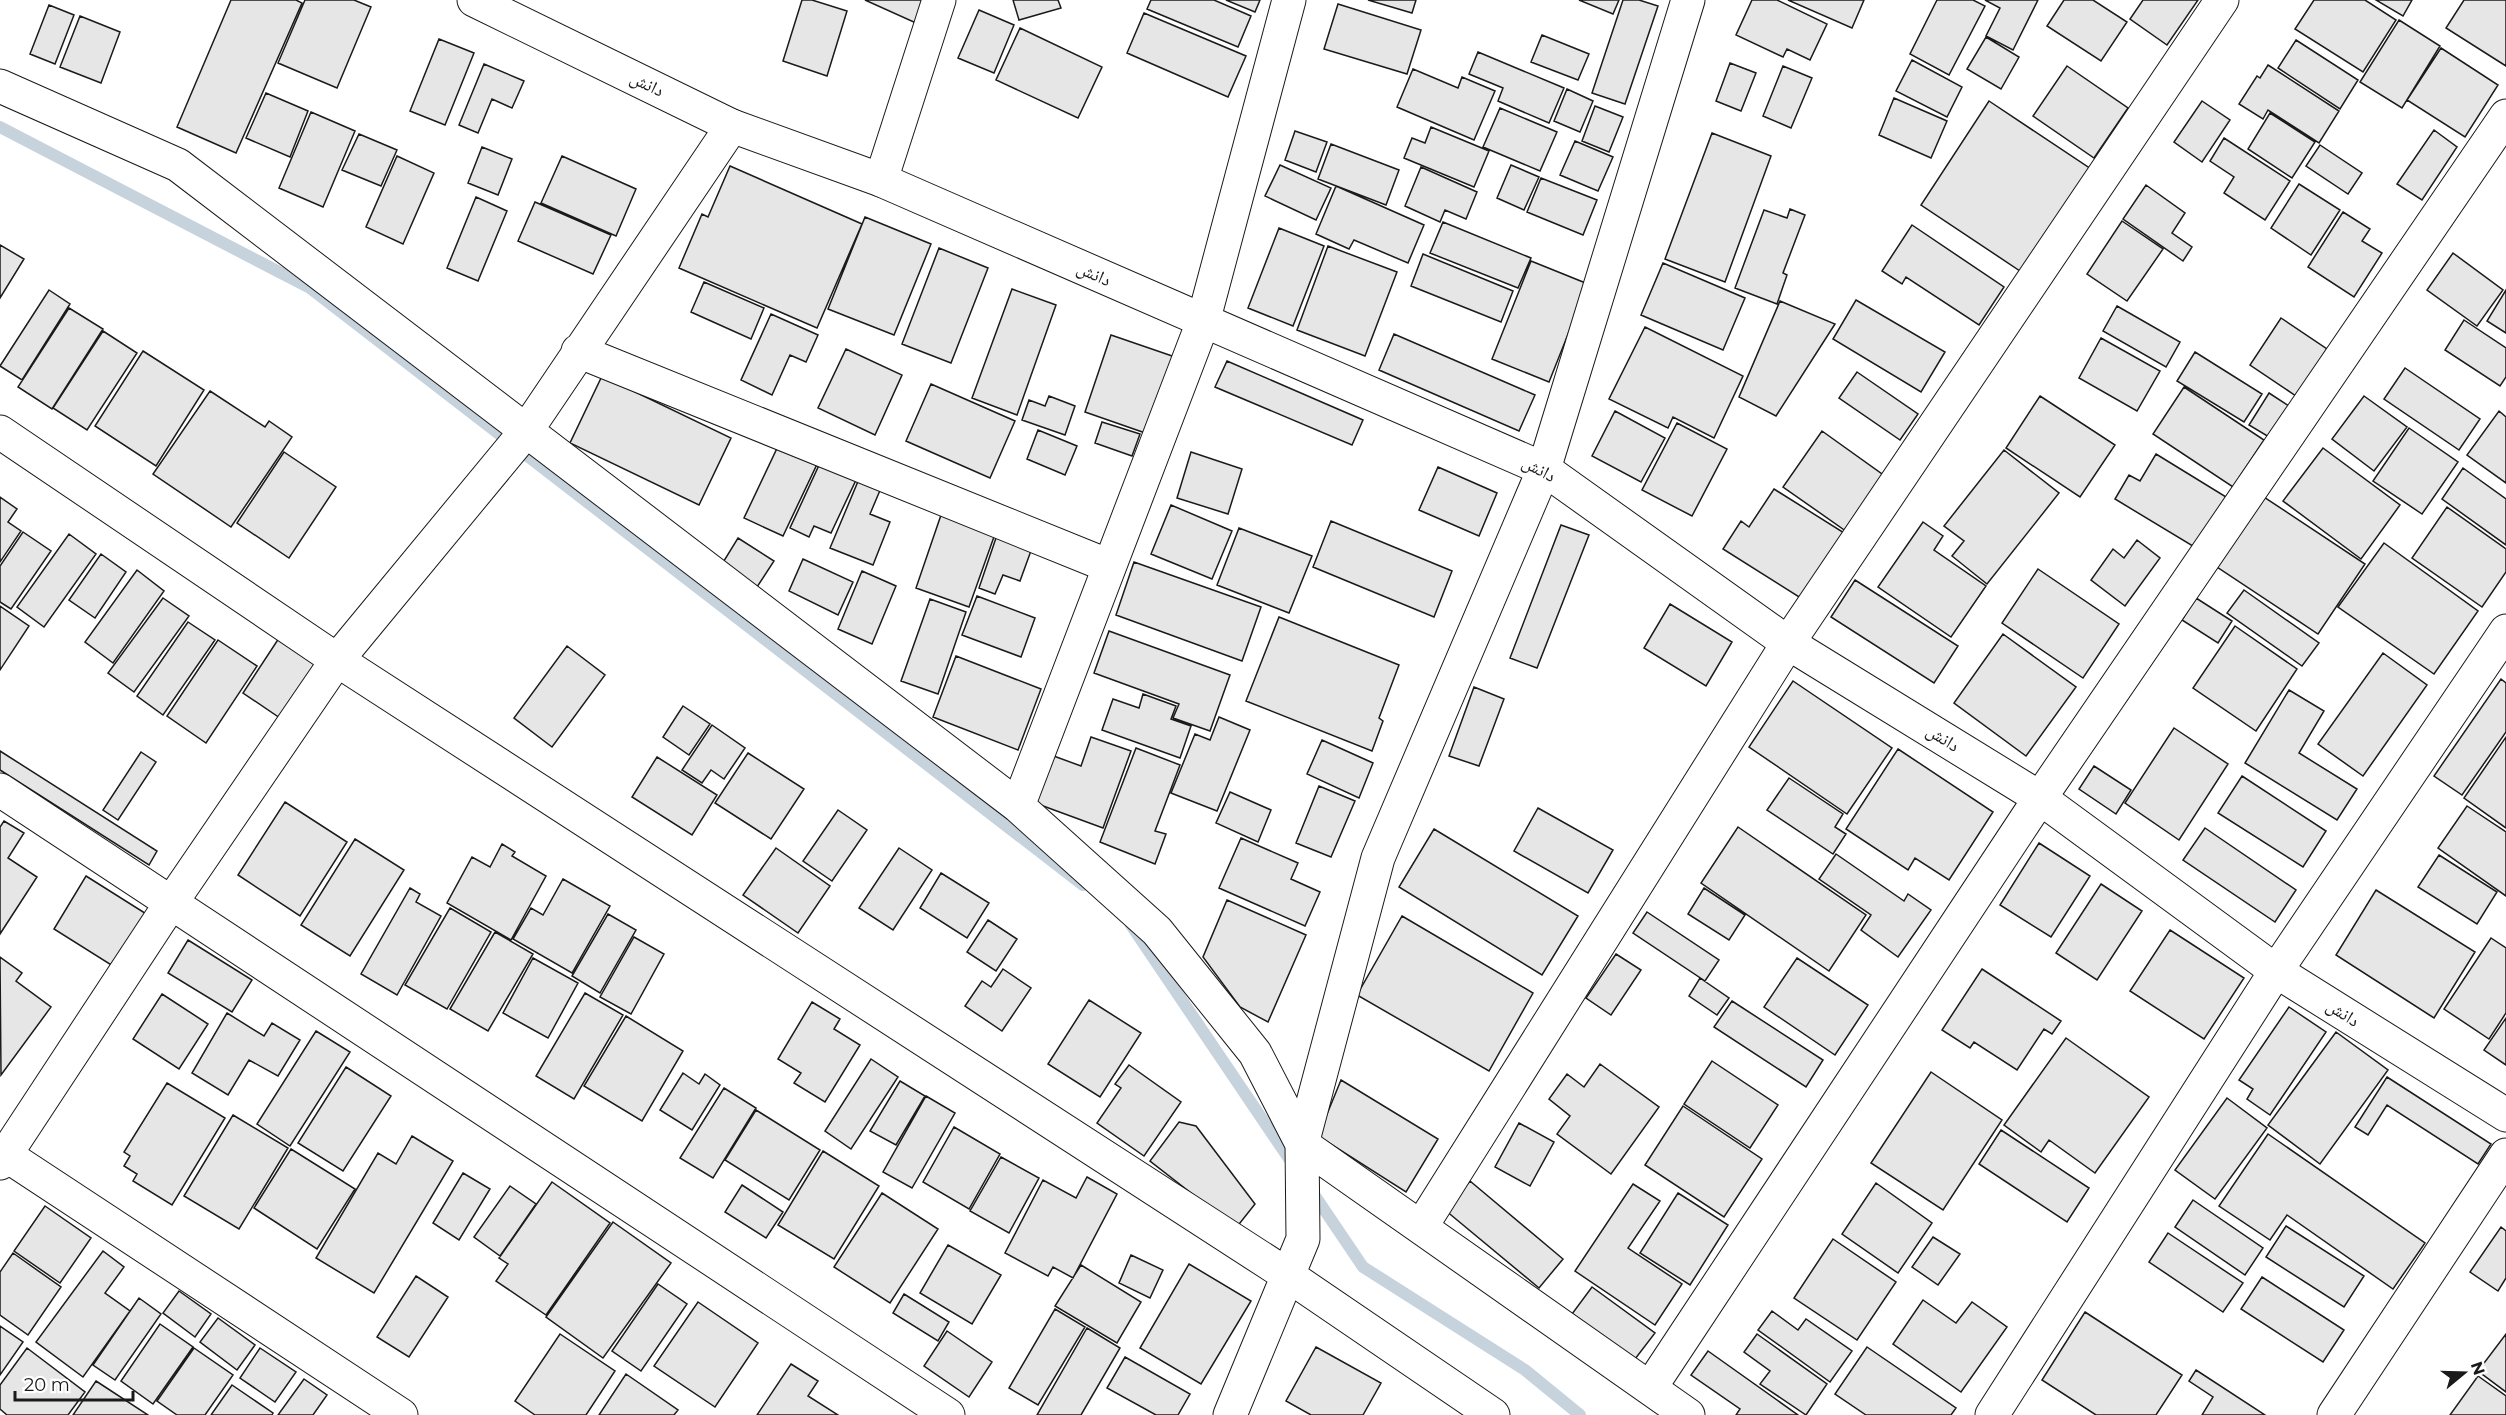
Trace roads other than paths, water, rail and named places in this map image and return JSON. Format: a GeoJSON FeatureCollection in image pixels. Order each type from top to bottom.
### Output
{"type":"FeatureCollection","features":[{"type":"Feature","properties":{"kind":"street","name":"دانش"},"geometry":{"type":"LineString","coordinates":[[474,0],[732,126],[881,180],[1544,469],[1788,643],[2040,798],[2276,971],[2506,1115]]}},
{"type":"Feature","properties":{"kind":"street"},"geometry":{"type":"LineString","coordinates":[[881,180],[939,0]]}},
{"type":"Feature","properties":{"kind":"street"},"geometry":{"type":"LineString","coordinates":[[1018,806],[1203,322],[1289,0]]}},
{"type":"Feature","properties":{"kind":"street"},"geometry":{"type":"LineString","coordinates":[[1230,1415],[1303,1239],[1302,1144],[1378,858],[1544,469],[1688,0]]}},
{"type":"Feature","properties":{"kind":"street"},"geometry":{"type":"LineString","coordinates":[[1420,1227],[1788,643],[2222,0]]}},
{"type":"Feature","properties":{"kind":"street"},"geometry":{"type":"LineString","coordinates":[[0,86],[178,165],[1018,806],[1157,931],[1255,1053],[1302,1144],[1688,1415]]}},
{"type":"Feature","properties":{"kind":"street"},"geometry":{"type":"LineString","coordinates":[[1650,1388],[2040,798],[2506,116]]}},
{"type":"Feature","properties":{"kind":"street"},"geometry":{"type":"LineString","coordinates":[[401,1415],[2,1157],[171,903],[337,660],[525,431],[732,126]]}},
{"type":"Feature","properties":{"kind":"street"},"geometry":{"type":"LineString","coordinates":[[578,351],[1109,566]]}},
{"type":"Feature","properties":{"kind":"street"},"geometry":{"type":"LineString","coordinates":[[0,432],[337,660],[1288,1276],[1493,1415]]}},
{"type":"Feature","properties":{"kind":"street"},"geometry":{"type":"LineString","coordinates":[[1992,1415],[2276,971],[2506,631]]}},
{"type":"Feature","properties":{"kind":"street"},"geometry":{"type":"LineString","coordinates":[[0,790],[948,1415]]}},
{"type":"Feature","properties":{"kind":"street"},"geometry":{"type":"LineString","coordinates":[[2334,1415],[2506,1155]]}},
{"type":"Feature","properties":{"kind":"waterway"},"geometry":{"type":"LineString","coordinates":[[0,127],[310,288],[1083,885]]}},
{"type":"Feature","properties":{"kind":"waterway"},"geometry":{"type":"LineString","coordinates":[[1131,925],[1294,1166]]}},
{"type":"Feature","properties":{"kind":"waterway"},"geometry":{"type":"LineString","coordinates":[[1311,1190],[1363,1267],[1525,1370],[1580,1415]]}}]}
